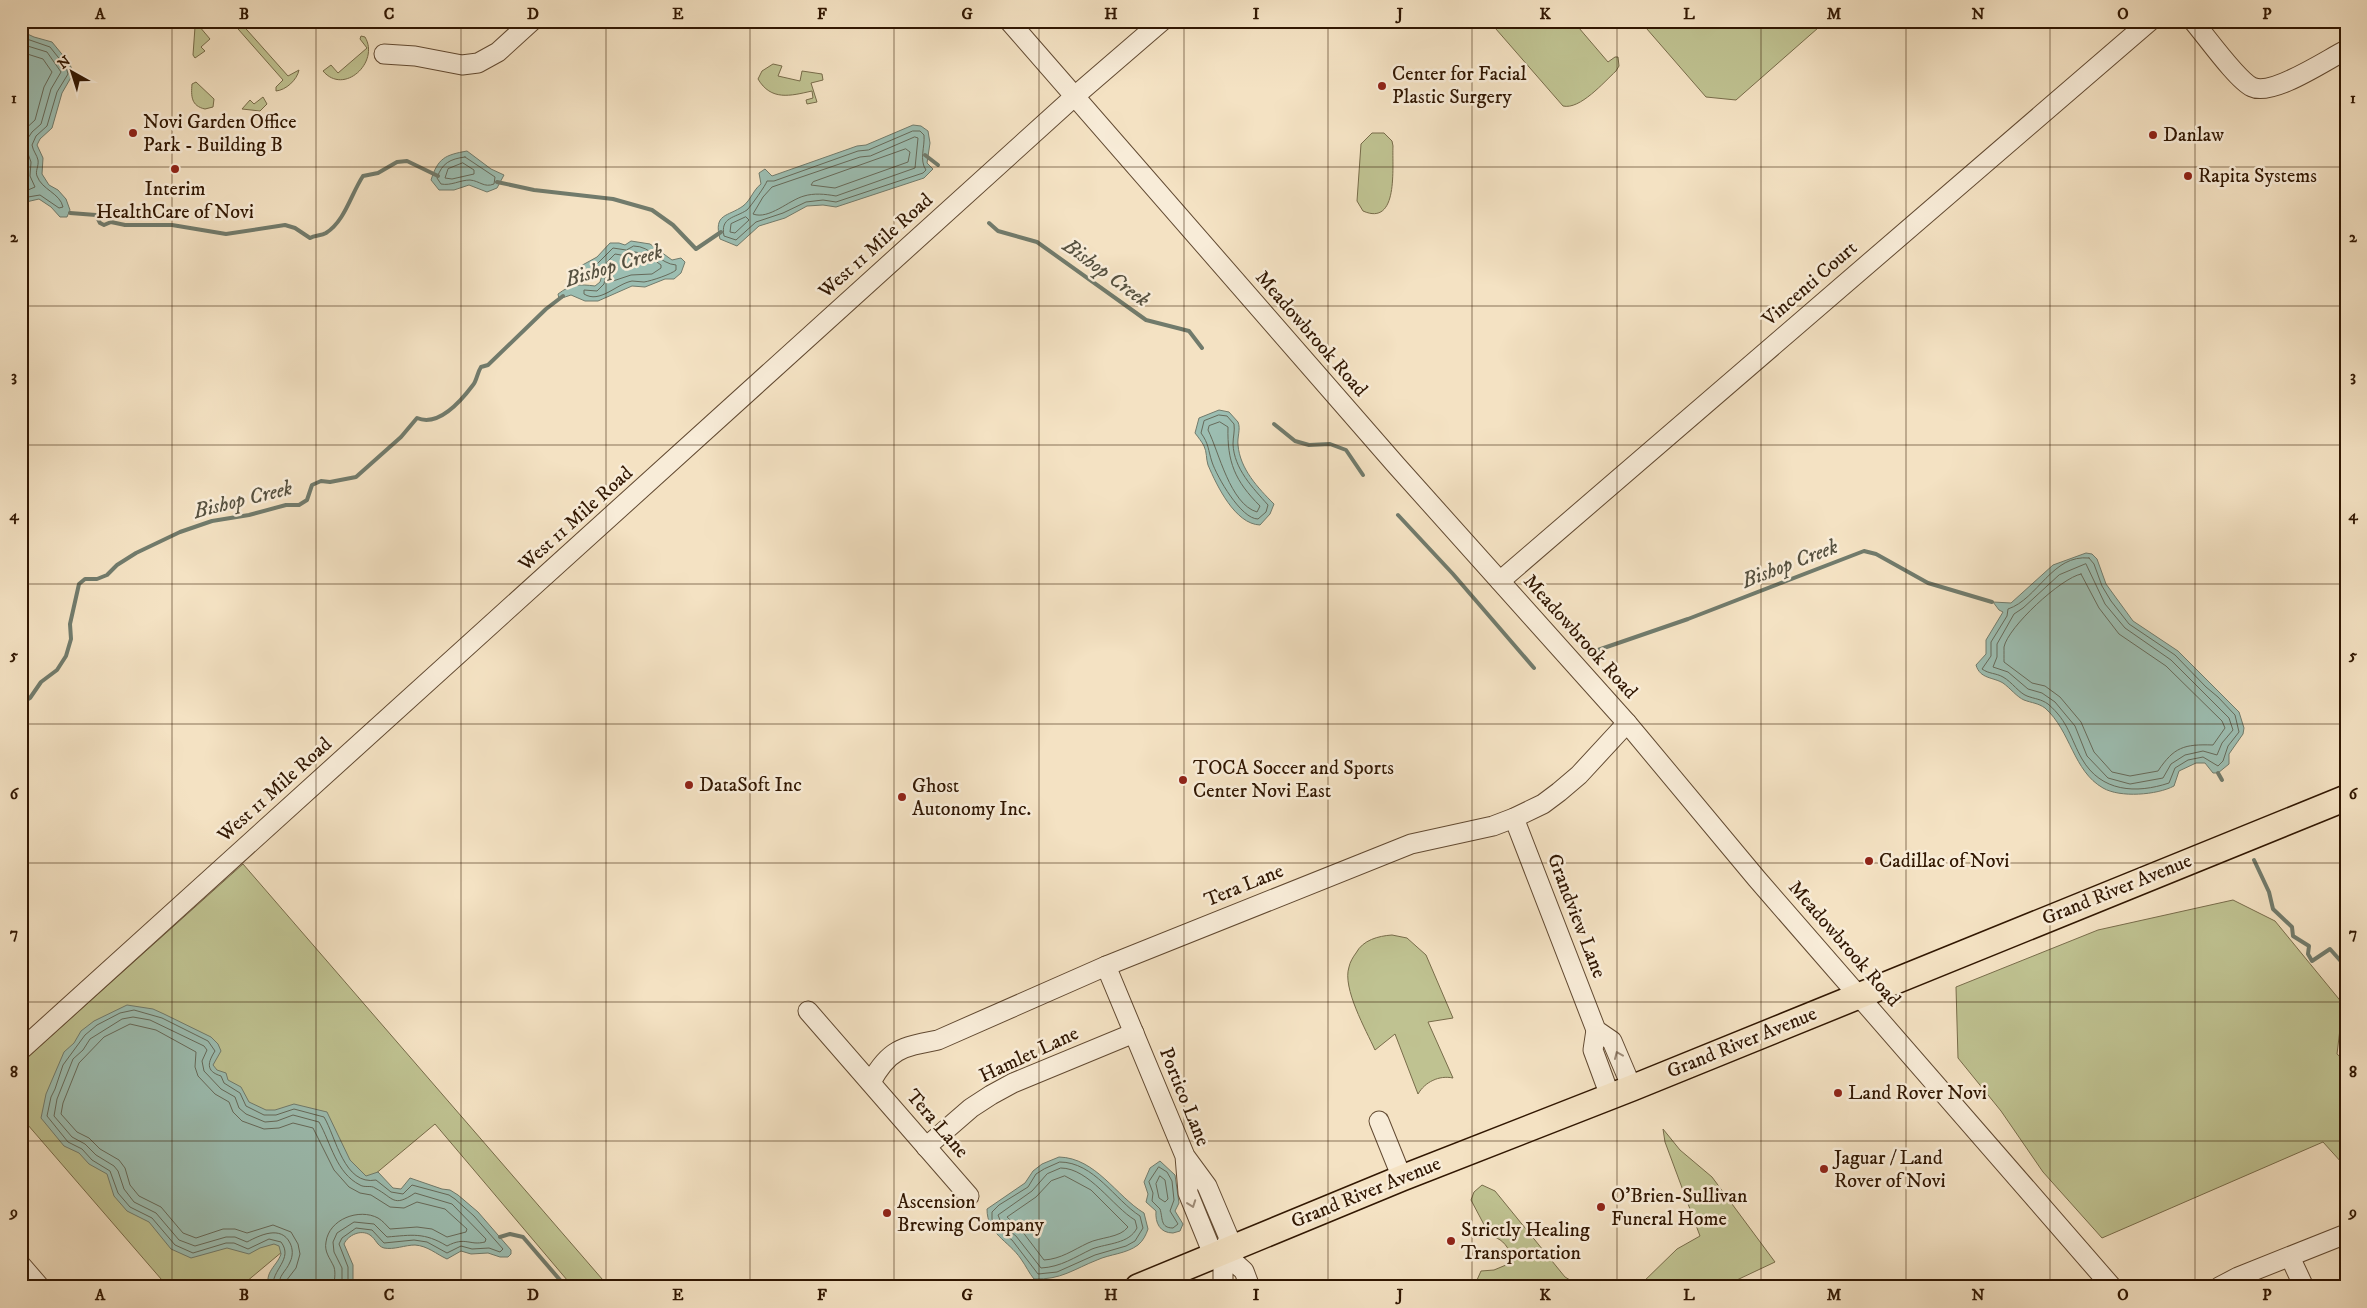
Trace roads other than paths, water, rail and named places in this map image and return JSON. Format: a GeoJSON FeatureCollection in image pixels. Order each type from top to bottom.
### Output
{"type":"FeatureCollection","features":[{"type":"Feature","properties":{"kind":"main road","name":"Grand River Avenue"},"geometry":{"type":"LineString","coordinates":[[1138,1287],[1226,1245],[1621,1092],[2346,798]]}},
{"type":"Feature","properties":{"kind":"street"},"geometry":{"type":"LineString","coordinates":[[384,54],[414,56],[462,65],[478,63],[498,52],[532,21]]}},
{"type":"Feature","properties":{"kind":"street","name":"Meadowbrook Road"},"geometry":{"type":"LineString","coordinates":[[1009,21],[1396,465],[1627,723],[1756,879],[2112,1287]]}},
{"type":"Feature","properties":{"kind":"street","name":"West 11 Mile Road"},"geometry":{"type":"LineString","coordinates":[[21,1050],[1075,96],[1162,21]]}},
{"type":"Feature","properties":{"kind":"street","name":"Vincenti Court"},"geometry":{"type":"LineString","coordinates":[[1500,581],[2150,21]]}},
{"type":"Feature","properties":{"kind":"street"},"geometry":{"type":"LineString","coordinates":[[2193,21],[2244,82],[2257,89],[2275,87],[2346,50]]}},
{"type":"Feature","properties":{"kind":"street","name":"Tera Lane"},"geometry":{"type":"LineString","coordinates":[[870,1082],[880,1066],[899,1049],[909,1045],[938,1040],[1106,966],[1411,844],[1493,826],[1514,818],[1543,804],[1559,792],[1579,775],[1627,723]]}},
{"type":"Feature","properties":{"kind":"street","name":"Grandview Lane"},"geometry":{"type":"LineString","coordinates":[[1514,818],[1596,1030],[1612,1042],[1621,1092]]}},
{"type":"Feature","properties":{"kind":"street","name":"Portico Lane"},"geometry":{"type":"LineString","coordinates":[[1106,966],[1185,1156],[1188,1192],[1200,1228],[1210,1247],[1226,1245],[1244,1271],[1250,1287]]}},
{"type":"Feature","properties":{"kind":"street","name":"Tera Lane"},"geometry":{"type":"LineString","coordinates":[[808,1011],[970,1196]]}},
{"type":"Feature","properties":{"kind":"street","name":"Hamlet Lane"},"geometry":{"type":"LineString","coordinates":[[926,1147],[971,1108],[991,1095],[1013,1083],[1134,1033]]}},
{"type":"Feature","properties":{"kind":"street"},"geometry":{"type":"LineString","coordinates":[[1379,1121],[1402,1178]]}},
{"type":"Feature","properties":{"kind":"street"},"geometry":{"type":"LineString","coordinates":[[2219,1287],[2238,1277],[2346,1234]]}},
{"type":"Feature","properties":{"kind":"street"},"geometry":{"type":"LineString","coordinates":[[1223,1287],[1226,1245]]}},
{"type":"Feature","properties":{"kind":"street"},"geometry":{"type":"LineString","coordinates":[[2290,1257],[2304,1287]]}},
{"type":"Feature","properties":{"kind":"street"},"geometry":{"type":"LineString","coordinates":[[21,1265],[40,1287]]}},
{"type":"Feature","properties":{"kind":"water"},"geometry":{"type":"Polygon","coordinates":[[[21,31],[52,42],[70,64],[73,74],[62,93],[52,128],[40,139],[37,145],[43,158],[42,174],[49,185],[58,190],[66,199],[70,210],[67,217],[60,217],[51,207],[39,199],[26,202],[21,200],[21,31]]]}},
{"type":"Feature","properties":{"kind":"water"},"geometry":{"type":"Polygon","coordinates":[[[913,125],[921,126],[928,131],[930,143],[927,163],[933,169],[924,178],[836,207],[823,205],[807,206],[785,218],[759,226],[737,246],[720,239],[718,231],[720,220],[746,204],[761,184],[759,173],[765,169],[772,176],[857,146],[866,145],[913,125]]]}},
{"type":"Feature","properties":{"kind":"water"},"geometry":{"type":"Polygon","coordinates":[[[467,151],[491,169],[504,175],[497,188],[487,192],[469,185],[454,190],[439,190],[431,180],[436,167],[448,156],[467,151]]]}},
{"type":"Feature","properties":{"kind":"water"},"geometry":{"type":"Polygon","coordinates":[[[631,241],[650,244],[672,260],[681,258],[685,262],[681,273],[674,279],[665,279],[645,287],[632,286],[598,301],[585,301],[571,295],[559,299],[558,294],[567,288],[580,285],[595,286],[600,282],[602,275],[592,273],[579,280],[573,278],[577,268],[597,257],[610,243],[625,245],[631,241]]]}},
{"type":"Feature","properties":{"kind":"water"},"geometry":{"type":"Polygon","coordinates":[[[1219,410],[1229,412],[1238,422],[1238,445],[1242,462],[1256,485],[1274,504],[1270,514],[1260,525],[1251,523],[1243,518],[1228,502],[1216,483],[1208,465],[1204,446],[1195,433],[1199,418],[1219,410]]]}},
{"type":"Feature","properties":{"kind":"water"},"geometry":{"type":"Polygon","coordinates":[[[2086,553],[2092,554],[2097,559],[2106,584],[2133,621],[2178,651],[2239,712],[2244,728],[2243,734],[2229,754],[2229,764],[2218,773],[2213,773],[2205,763],[2196,763],[2179,771],[2174,786],[2158,792],[2128,794],[2103,788],[2085,772],[2061,728],[2045,708],[2021,699],[2003,683],[1980,673],[1978,670],[1976,665],[1986,654],[1986,640],[2003,612],[1993,602],[2011,603],[2053,565],[2086,553]]]}},
{"type":"Feature","properties":{"kind":"water"},"geometry":{"type":"Polygon","coordinates":[[[127,1005],[153,1009],[211,1037],[218,1044],[221,1051],[213,1065],[217,1070],[226,1073],[228,1080],[241,1087],[249,1102],[266,1110],[275,1110],[294,1104],[327,1112],[350,1160],[366,1176],[378,1172],[393,1188],[401,1189],[410,1178],[450,1190],[458,1195],[478,1212],[511,1250],[511,1254],[508,1257],[500,1257],[488,1253],[471,1254],[461,1251],[447,1259],[428,1249],[415,1245],[384,1248],[370,1235],[359,1233],[348,1238],[344,1244],[353,1265],[353,1287],[269,1287],[268,1277],[281,1254],[279,1246],[274,1244],[249,1254],[227,1248],[191,1258],[171,1249],[149,1222],[127,1211],[114,1196],[107,1174],[89,1164],[79,1153],[64,1146],[41,1118],[46,1094],[64,1052],[74,1043],[81,1031],[94,1021],[127,1005]]]}},
{"type":"Feature","properties":{"kind":"water"},"geometry":{"type":"Polygon","coordinates":[[[1059,1157],[1072,1159],[1084,1164],[1105,1179],[1144,1213],[1148,1229],[1144,1238],[1133,1248],[1102,1258],[1060,1276],[1034,1279],[1016,1252],[994,1231],[990,1225],[987,1209],[1025,1183],[1033,1171],[1042,1164],[1059,1157]]]}},
{"type":"Feature","properties":{"kind":"water"},"geometry":{"type":"Polygon","coordinates":[[[1160,1161],[1175,1175],[1179,1203],[1175,1211],[1183,1224],[1180,1231],[1173,1233],[1168,1233],[1159,1226],[1156,1220],[1156,1211],[1146,1202],[1148,1194],[1144,1182],[1150,1168],[1160,1161]]]}},
{"type":"Feature","properties":{"kind":"waterway","name":"Bishop Creek"},"geometry":{"type":"LineString","coordinates":[[925,155],[938,165]]}},
{"type":"Feature","properties":{"kind":"waterway"},"geometry":{"type":"LineString","coordinates":[[70,213],[96,215],[100,223],[104,225],[111,222],[125,225],[172,225],[226,234],[285,225],[295,228],[310,238],[322,235],[333,228],[343,214],[363,176],[378,173],[397,162],[407,161],[438,176]]}},
{"type":"Feature","properties":{"kind":"waterway"},"geometry":{"type":"LineString","coordinates":[[497,182],[534,190],[613,199],[652,210],[673,225],[696,249],[721,232]]}},
{"type":"Feature","properties":{"kind":"waterway","name":"Bishop Creek"},"geometry":{"type":"LineString","coordinates":[[989,223],[998,231],[1037,242],[1146,320],[1189,331],[1202,348]]}},
{"type":"Feature","properties":{"kind":"waterway","name":"Bishop Creek"},"geometry":{"type":"LineString","coordinates":[[21,703],[30,698],[41,682],[57,670],[66,656],[71,639],[70,624],[79,584],[85,579],[97,579],[107,575],[117,565],[136,553],[180,532],[212,521],[249,515],[286,505],[299,505],[307,500],[312,485],[321,481],[330,482],[356,477],[401,437],[417,418],[433,419],[441,416],[456,405],[474,383],[481,367],[488,365],[546,309],[563,296]]}},
{"type":"Feature","properties":{"kind":"waterway","name":"Bishop Creek"},"geometry":{"type":"LineString","coordinates":[[1274,424],[1295,441],[1309,445],[1330,444],[1346,450],[1363,475]]}},
{"type":"Feature","properties":{"kind":"waterway","name":"Bishop Creek"},"geometry":{"type":"LineString","coordinates":[[1398,515],[1453,574],[1534,668]]}},
{"type":"Feature","properties":{"kind":"waterway","name":"Bishop Creek"},"geometry":{"type":"LineString","coordinates":[[1595,651],[1688,619],[1864,551],[1876,554],[1928,583],[1992,602]]}},
{"type":"Feature","properties":{"kind":"waterway","name":"Bishop Creek"},"geometry":{"type":"LineString","coordinates":[[2218,773],[2222,780]]}},
{"type":"Feature","properties":{"kind":"waterway","name":"Bishop Creek"},"geometry":{"type":"LineString","coordinates":[[2254,860],[2269,892],[2273,909],[2292,927],[2293,936],[2309,946],[2308,954],[2312,961],[2330,949],[2346,967]]}},
{"type":"Feature","properties":{"kind":"waterway"},"geometry":{"type":"LineString","coordinates":[[500,1237],[510,1234],[523,1237],[566,1287]]}},
{"type":"Feature","properties":{"kind":"place","name":"Center for Facial Plastic Surgery"},"geometry":{"type":"Point","coordinates":[1382,86]}},
{"type":"Feature","properties":{"kind":"place","name":"Novi Garden Office Park - Building B"},"geometry":{"type":"Point","coordinates":[133,133]}},
{"type":"Feature","properties":{"kind":"place","name":"Danlaw"},"geometry":{"type":"Point","coordinates":[2153,135]}},
{"type":"Feature","properties":{"kind":"place","name":"Interim HealthCare of Novi"},"geometry":{"type":"Point","coordinates":[175,169]}},
{"type":"Feature","properties":{"kind":"place","name":"Rapita Systems"},"geometry":{"type":"Point","coordinates":[2188,176]}},
{"type":"Feature","properties":{"kind":"place","name":"TOCA Soccer and Sports Center Novi East"},"geometry":{"type":"Point","coordinates":[1183,780]}},
{"type":"Feature","properties":{"kind":"place","name":"DataSoft Inc"},"geometry":{"type":"Point","coordinates":[689,785]}},
{"type":"Feature","properties":{"kind":"place","name":"Ghost Autonomy Inc."},"geometry":{"type":"Point","coordinates":[902,797]}},
{"type":"Feature","properties":{"kind":"place","name":"Cadillac of Novi"},"geometry":{"type":"Point","coordinates":[1869,861]}},
{"type":"Feature","properties":{"kind":"place","name":"Land Rover Novi"},"geometry":{"type":"Point","coordinates":[1838,1093]}},
{"type":"Feature","properties":{"kind":"place","name":"Jaguar / Land Rover of Novi"},"geometry":{"type":"Point","coordinates":[1824,1169]}},
{"type":"Feature","properties":{"kind":"place","name":"O’Brien-Sullivan Funeral Home"},"geometry":{"type":"Point","coordinates":[1601,1207]}},
{"type":"Feature","properties":{"kind":"place","name":"Ascension Brewing Company"},"geometry":{"type":"Point","coordinates":[887,1213]}},
{"type":"Feature","properties":{"kind":"place","name":"Strictly Healing Transportation"},"geometry":{"type":"Point","coordinates":[1451,1241]}}]}
